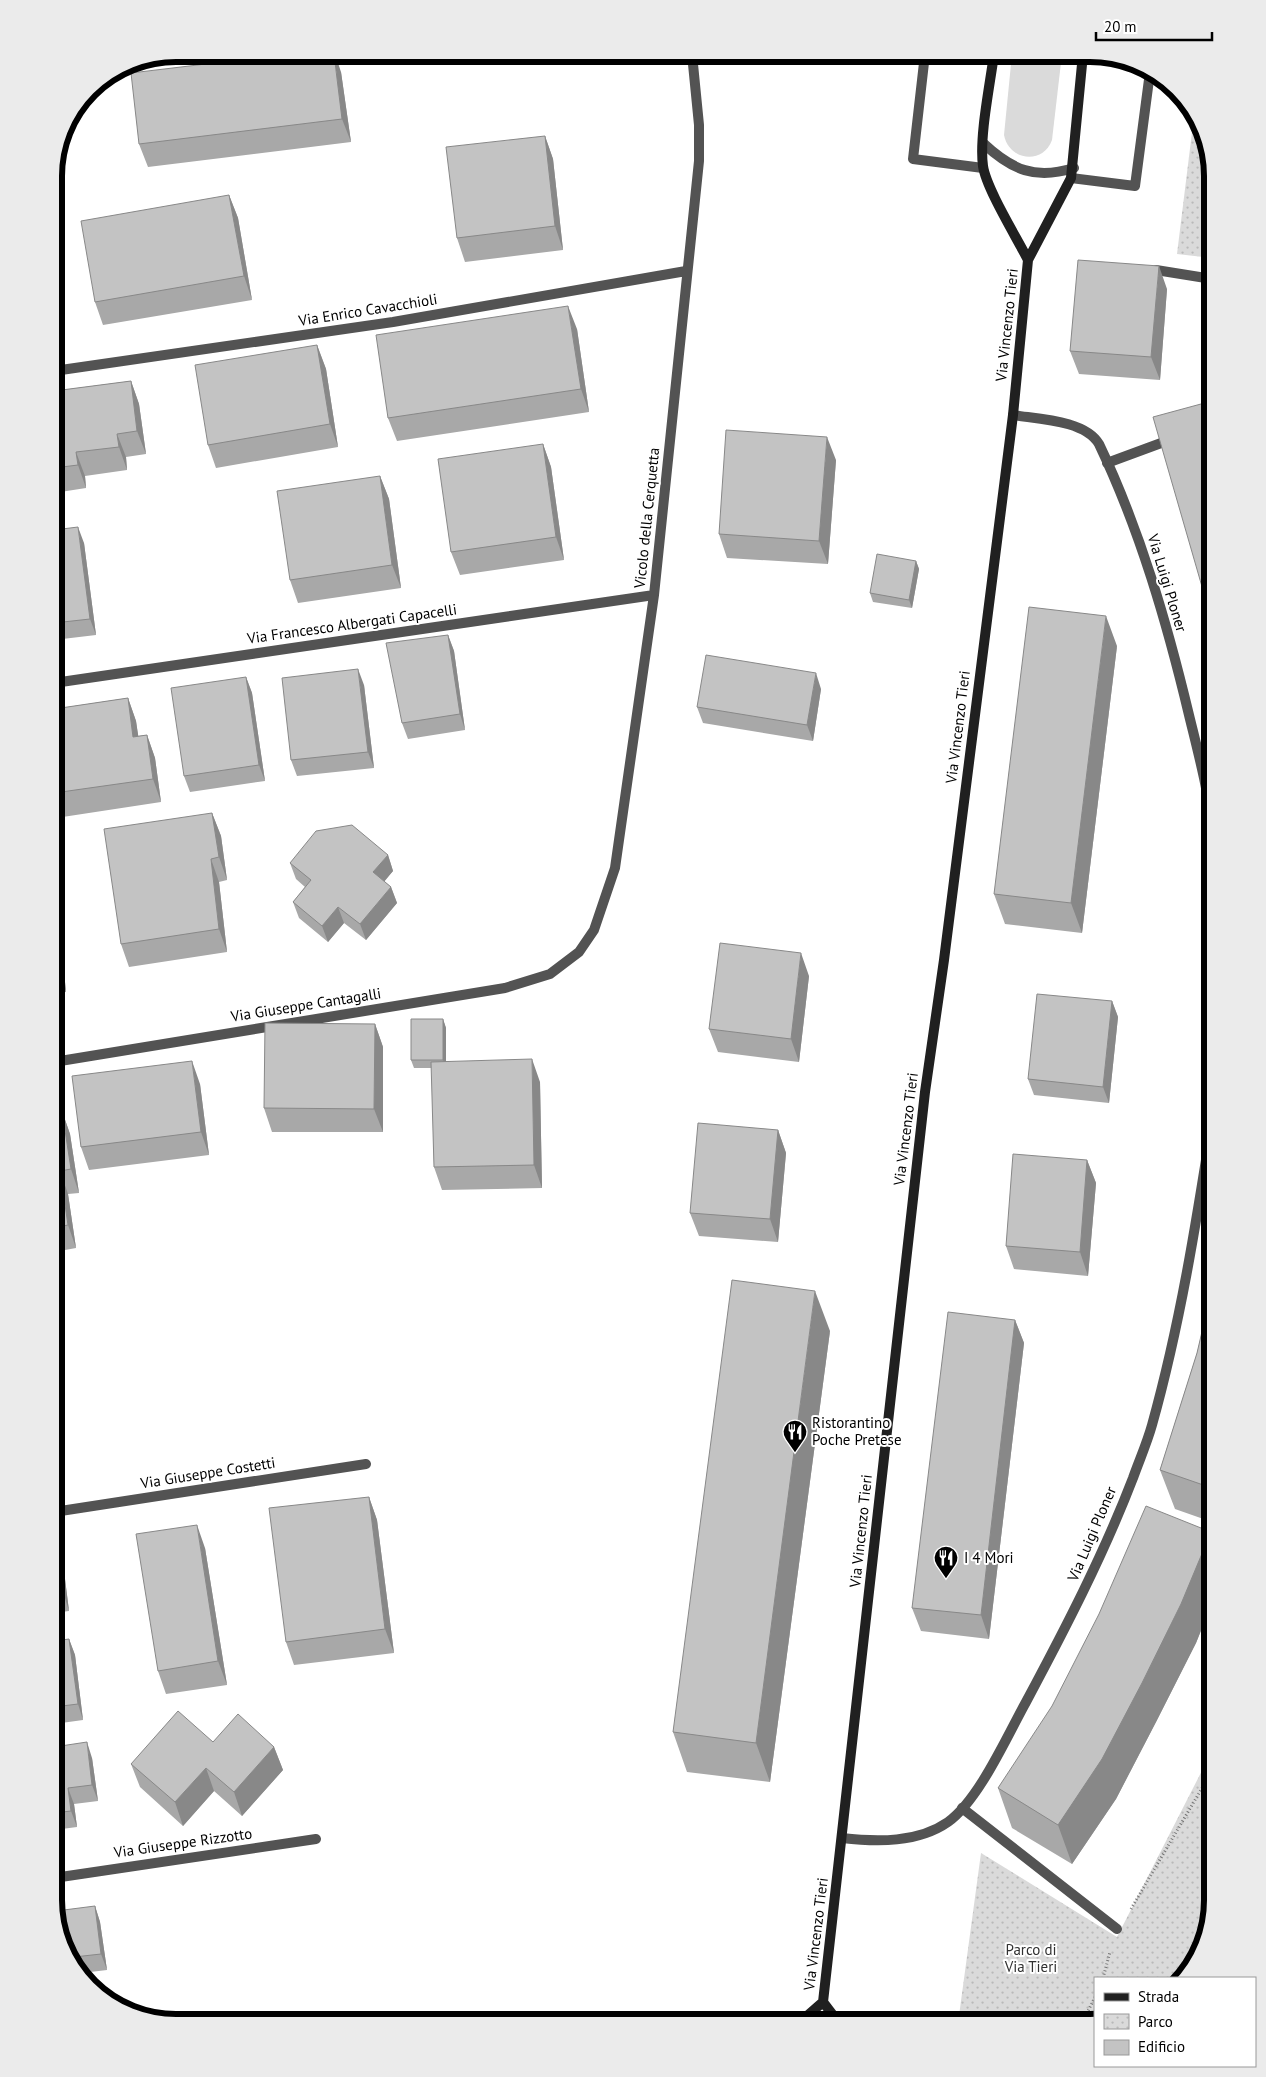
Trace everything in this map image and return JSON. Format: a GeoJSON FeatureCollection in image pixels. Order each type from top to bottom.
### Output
{"type":"FeatureCollection","features":[{"type":"Feature","properties":{"kind":"street","name":"Vicolo della Cerquetta"},"geometry":{"type":"LineString","coordinates":[[560,968],[579,952],[594,930],[615,868],[654,595],[686,271],[699,161],[699,117],[693,63]]}},
{"type":"Feature","properties":{"kind":"street"},"geometry":{"type":"LineString","coordinates":[[924,63],[913,159],[983,168]]}},
{"type":"Feature","properties":{"kind":"street","name":"Via Vincenzo Tieri"},"geometry":{"type":"LineString","coordinates":[[993,63],[983,143],[983,168],[990,187],[1028,260]]}},
{"type":"Feature","properties":{"kind":"street","name":"Via Vincenzo Tieri"},"geometry":{"type":"LineString","coordinates":[[809,2014],[823,2002],[924,1092],[944,960],[1013,415],[1028,260],[1072,173],[1083,63]]}},
{"type":"Feature","properties":{"kind":"street"},"geometry":{"type":"LineString","coordinates":[[983,143],[1008,164],[1022,170],[1046,173],[1072,173],[1135,186],[1149,80]]}},
{"type":"Feature","properties":{"kind":"street"},"geometry":{"type":"LineString","coordinates":[[1156,270],[1204,278]]}},
{"type":"Feature","properties":{"kind":"street","name":"Via Enrico Cavacchioli"},"geometry":{"type":"LineString","coordinates":[[63,370],[393,322],[686,271]]}},
{"type":"Feature","properties":{"kind":"street","name":"Via Luigi Ploner"},"geometry":{"type":"LineString","coordinates":[[1013,415],[1081,428],[1096,438],[1132,522],[1157,594],[1180,678],[1204,781]]}},
{"type":"Feature","properties":{"kind":"street"},"geometry":{"type":"LineString","coordinates":[[1107,463],[1179,436]]}},
{"type":"Feature","properties":{"kind":"street","name":"Via Francesco Albergati Capacelli"},"geometry":{"type":"LineString","coordinates":[[63,682],[654,595]]}},
{"type":"Feature","properties":{"kind":"street","name":"Via Giuseppe Cantagalli"},"geometry":{"type":"LineString","coordinates":[[62,1061],[505,988],[542,978],[560,968]]}},
{"type":"Feature","properties":{"kind":"street","name":"Via Luigi Ploner"},"geometry":{"type":"LineString","coordinates":[[842,1838],[883,1841],[924,1833],[950,1820],[978,1787],[1078,1604],[1115,1524],[1152,1427],[1184,1296],[1204,1172]]}},
{"type":"Feature","properties":{"kind":"street","name":"Via Giuseppe Costetti"},"geometry":{"type":"LineString","coordinates":[[62,1511],[366,1464]]}},
{"type":"Feature","properties":{"kind":"street"},"geometry":{"type":"LineString","coordinates":[[962,1808],[1117,1929]]}},
{"type":"Feature","properties":{"kind":"street","name":"Via Giuseppe Rizzotto"},"geometry":{"type":"LineString","coordinates":[[62,1877],[316,1839]]}},
{"type":"Feature","properties":{"kind":"street","name":"Via Vincenzo Tieri"},"geometry":{"type":"LineString","coordinates":[[823,2002],[832,2014]]}},
{"type":"Feature","properties":{"kind":"path"},"geometry":{"type":"LineString","coordinates":[[1117,1929],[1141,1895],[1204,1786]]}},
{"type":"Feature","properties":{"kind":"path"},"geometry":{"type":"LineString","coordinates":[[1086,2014],[1094,1999]]}},
{"type":"Feature","properties":{"kind":"green space"},"geometry":{"type":"Polygon","coordinates":[[[1011,63],[1061,63],[1052,140],[1048,148],[1034,156],[1026,157],[1019,155],[1007,144],[1004,135],[1011,63]]]}},
{"type":"Feature","properties":{"kind":"green space"},"geometry":{"type":"Polygon","coordinates":[[[1193,128],[1201,154],[1204,177],[1204,257],[1177,254],[1193,128]]]}},
{"type":"Feature","properties":{"kind":"green space","name":"Parco di Via Tieri"},"geometry":{"type":"Polygon","coordinates":[[[1204,1767],[1203,1915],[1195,1944],[1175,1976],[1094,1977],[1094,2014],[959,2014],[981,1853],[1117,1937],[1204,1767]]]}},
{"type":"Feature","properties":{"kind":"building"},"geometry":{"type":"Polygon","coordinates":[[[214,63],[335,63],[342,119],[139,144],[131,73],[214,63]]]}},
{"type":"Feature","properties":{"kind":"building"},"geometry":{"type":"Polygon","coordinates":[[[545,136],[555,226],[457,238],[446,147],[545,136]]]}},
{"type":"Feature","properties":{"kind":"building"},"geometry":{"type":"Polygon","coordinates":[[[229,195],[244,276],[95,302],[81,221],[229,195]]]}},
{"type":"Feature","properties":{"kind":"building"},"geometry":{"type":"Polygon","coordinates":[[[1078,260],[1159,266],[1151,357],[1070,351],[1078,260]]]}},
{"type":"Feature","properties":{"kind":"building"},"geometry":{"type":"Polygon","coordinates":[[[568,306],[581,389],[388,418],[376,335],[568,306]]]}},
{"type":"Feature","properties":{"kind":"building"},"geometry":{"type":"Polygon","coordinates":[[[317,345],[330,424],[208,445],[195,365],[317,345]]]}},
{"type":"Feature","properties":{"kind":"building"},"geometry":{"type":"Polygon","coordinates":[[[131,381],[137,431],[117,434],[119,447],[76,452],[78,465],[63,467],[63,390],[131,381]]]}},
{"type":"Feature","properties":{"kind":"building"},"geometry":{"type":"Polygon","coordinates":[[[1204,403],[1204,594],[1153,417],[1204,403]]]}},
{"type":"Feature","properties":{"kind":"building"},"geometry":{"type":"Polygon","coordinates":[[[726,430],[827,437],[819,541],[719,534],[726,430]]]}},
{"type":"Feature","properties":{"kind":"building"},"geometry":{"type":"Polygon","coordinates":[[[543,444],[556,537],[451,552],[438,459],[543,444]]]}},
{"type":"Feature","properties":{"kind":"building"},"geometry":{"type":"Polygon","coordinates":[[[380,476],[392,565],[290,580],[277,491],[380,476]]]}},
{"type":"Feature","properties":{"kind":"building"},"geometry":{"type":"Polygon","coordinates":[[[78,527],[90,619],[63,622],[63,529],[78,527]]]}},
{"type":"Feature","properties":{"kind":"building"},"geometry":{"type":"Polygon","coordinates":[[[877,554],[916,561],[909,600],[870,593],[877,554]]]}},
{"type":"Feature","properties":{"kind":"building"},"geometry":{"type":"Polygon","coordinates":[[[1029,607],[1106,616],[1071,903],[994,894],[1029,607]]]}},
{"type":"Feature","properties":{"kind":"building"},"geometry":{"type":"Polygon","coordinates":[[[448,635],[460,714],[402,723],[386,643],[448,635]]]}},
{"type":"Feature","properties":{"kind":"building"},"geometry":{"type":"Polygon","coordinates":[[[706,655],[816,673],[807,725],[697,707],[706,655]]]}},
{"type":"Feature","properties":{"kind":"building"},"geometry":{"type":"Polygon","coordinates":[[[358,669],[368,752],[291,760],[282,678],[358,669]]]}},
{"type":"Feature","properties":{"kind":"building"},"geometry":{"type":"Polygon","coordinates":[[[246,677],[259,765],[184,776],[171,688],[246,677]]]}},
{"type":"Feature","properties":{"kind":"building"},"geometry":{"type":"Polygon","coordinates":[[[128,698],[133,737],[147,735],[153,779],[63,792],[63,708],[128,698]]]}},
{"type":"Feature","properties":{"kind":"building"},"geometry":{"type":"Polygon","coordinates":[[[212,813],[219,857],[211,859],[219,929],[121,944],[104,829],[212,813]]]}},
{"type":"Feature","properties":{"kind":"building"},"geometry":{"type":"Polygon","coordinates":[[[352,825],[388,855],[373,872],[391,887],[360,924],[338,907],[322,926],[293,902],[311,880],[290,863],[316,831],[352,825]]]}},
{"type":"Feature","properties":{"kind":"building"},"geometry":{"type":"Polygon","coordinates":[[[720,943],[801,953],[791,1039],[709,1029],[720,943]]]}},
{"type":"Feature","properties":{"kind":"building"},"geometry":{"type":"Polygon","coordinates":[[[1037,994],[1112,1001],[1103,1087],[1028,1079],[1037,994]]]}},
{"type":"Feature","properties":{"kind":"building"},"geometry":{"type":"Polygon","coordinates":[[[411,1019],[443,1019],[443,1060],[411,1060],[411,1019]]]}},
{"type":"Feature","properties":{"kind":"building"},"geometry":{"type":"Polygon","coordinates":[[[265,1023],[375,1024],[374,1109],[264,1108],[265,1023]]]}},
{"type":"Feature","properties":{"kind":"building"},"geometry":{"type":"Polygon","coordinates":[[[532,1059],[534,1165],[434,1167],[431,1062],[532,1059]]]}},
{"type":"Feature","properties":{"kind":"building"},"geometry":{"type":"Polygon","coordinates":[[[192,1061],[201,1132],[81,1147],[72,1076],[192,1061]]]}},
{"type":"Feature","properties":{"kind":"building"},"geometry":{"type":"Polygon","coordinates":[[[62,1114],[71,1169],[62,1171],[62,1114]]]}},
{"type":"Feature","properties":{"kind":"building"},"geometry":{"type":"Polygon","coordinates":[[[698,1123],[778,1130],[770,1219],[690,1213],[698,1123]]]}},
{"type":"Feature","properties":{"kind":"building"},"geometry":{"type":"Polygon","coordinates":[[[1013,1154],[1087,1160],[1080,1252],[1006,1246],[1013,1154]]]}},
{"type":"Feature","properties":{"kind":"building"},"geometry":{"type":"Polygon","coordinates":[[[62,1187],[68,1225],[62,1226],[62,1187]]]}},
{"type":"Feature","properties":{"kind":"building"},"geometry":{"type":"Polygon","coordinates":[[[732,1280],[815,1291],[756,1743],[673,1732],[732,1280]]]}},
{"type":"Feature","properties":{"kind":"building"},"geometry":{"type":"Polygon","coordinates":[[[948,1312],[1015,1320],[981,1615],[912,1608],[948,1312]]]}},
{"type":"Feature","properties":{"kind":"building"},"geometry":{"type":"Polygon","coordinates":[[[1204,1323],[1204,1485],[1160,1470],[1197,1353],[1204,1323]]]}},
{"type":"Feature","properties":{"kind":"building"},"geometry":{"type":"Polygon","coordinates":[[[369,1497],[385,1629],[286,1642],[269,1508],[369,1497]]]}},
{"type":"Feature","properties":{"kind":"building"},"geometry":{"type":"Polygon","coordinates":[[[1146,1506],[1204,1529],[1204,1549],[1181,1604],[1102,1759],[1058,1825],[998,1788],[1052,1706],[1099,1614],[1146,1506]]]}},
{"type":"Feature","properties":{"kind":"building"},"geometry":{"type":"Polygon","coordinates":[[[197,1525],[218,1661],[158,1671],[136,1534],[197,1525]]]}},
{"type":"Feature","properties":{"kind":"building"},"geometry":{"type":"Polygon","coordinates":[[[69,1639],[78,1704],[62,1706],[62,1640],[69,1639]]]}},
{"type":"Feature","properties":{"kind":"building"},"geometry":{"type":"Polygon","coordinates":[[[178,1711],[213,1742],[238,1714],[274,1747],[234,1792],[206,1768],[175,1802],[131,1764],[178,1711]]]}},
{"type":"Feature","properties":{"kind":"building"},"geometry":{"type":"Polygon","coordinates":[[[87,1742],[92,1785],[68,1788],[71,1811],[62,1812],[62,1746],[87,1742]]]}},
{"type":"Feature","properties":{"kind":"building"},"geometry":{"type":"Polygon","coordinates":[[[95,1906],[101,1954],[77,1957],[66,1930],[63,1910],[95,1906]]]}},
{"type":"Feature","properties":{"kind":"place","name":"Ristorantino Poche Pretese"},"geometry":{"type":"Point","coordinates":[795,1453]}},
{"type":"Feature","properties":{"kind":"place","name":"I 4 Mori"},"geometry":{"type":"Point","coordinates":[946,1579]}}]}
